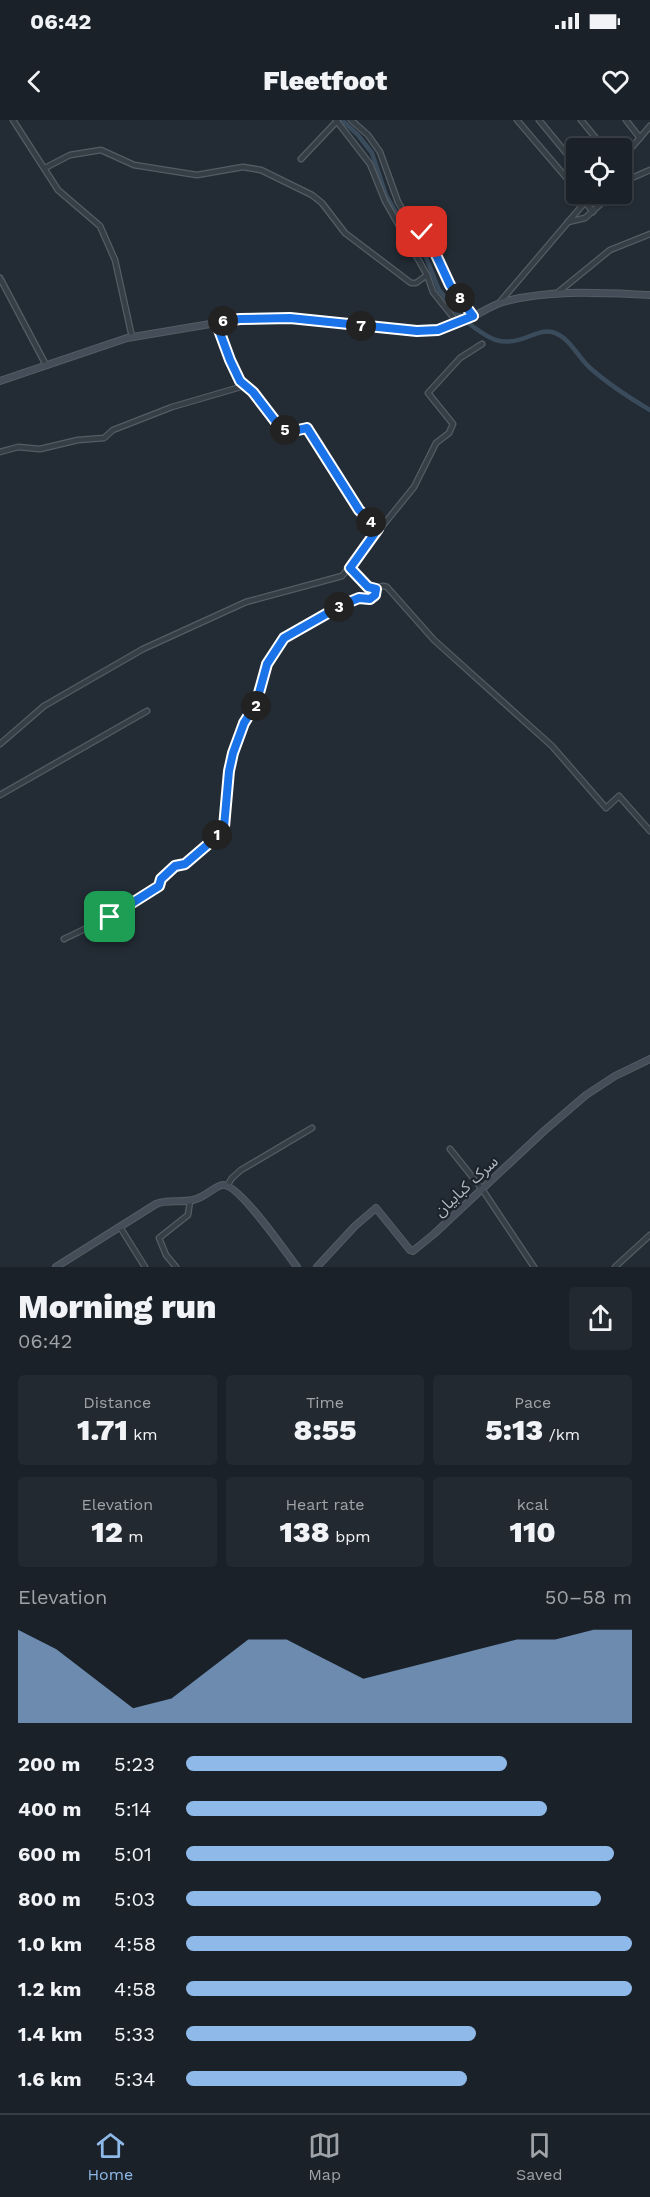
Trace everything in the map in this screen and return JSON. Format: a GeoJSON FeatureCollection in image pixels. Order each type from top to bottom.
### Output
{"type":"FeatureCollection","features":[{"type":"Feature","properties":{"kind":"street"},"geometry":{"type":"LineString","coordinates":[[14,120],[58,190],[100,226],[115,260],[132,337]]}},
{"type":"Feature","properties":{"kind":"street"},"geometry":{"type":"LineString","coordinates":[[351,120],[368,135],[380,152],[398,202],[408,219],[431,244],[450,285],[473,316]]}},
{"type":"Feature","properties":{"kind":"street"},"geometry":{"type":"LineString","coordinates":[[517,120],[566,177]]}},
{"type":"Feature","properties":{"kind":"street"},"geometry":{"type":"LineString","coordinates":[[539,120],[566,153]]}},
{"type":"Feature","properties":{"kind":"street"},"geometry":{"type":"LineString","coordinates":[[581,120],[596,138]]}},
{"type":"Feature","properties":{"kind":"street"},"geometry":{"type":"LineString","coordinates":[[626,120],[640,138]]}},
{"type":"Feature","properties":{"kind":"street"},"geometry":{"type":"LineString","coordinates":[[301,159],[337,121],[370,165],[385,201],[427,275],[433,292],[457,322]]}},
{"type":"Feature","properties":{"kind":"street"},"geometry":{"type":"LineString","coordinates":[[632,147],[650,126]]}},
{"type":"Feature","properties":{"kind":"street"},"geometry":{"type":"LineString","coordinates":[[45,168],[70,155],[101,150],[134,165],[197,175],[243,167],[261,170],[312,195],[322,203],[345,233],[411,282],[416,283],[427,275]]}},
{"type":"Feature","properties":{"kind":"street"},"geometry":{"type":"LineString","coordinates":[[632,178],[650,170]]}},
{"type":"Feature","properties":{"kind":"street"},"geometry":{"type":"LineString","coordinates":[[500,302],[583,204]]}},
{"type":"Feature","properties":{"kind":"street"},"geometry":{"type":"LineString","coordinates":[[588,204],[593,212]]}},
{"type":"Feature","properties":{"kind":"street"},"geometry":{"type":"LineString","coordinates":[[568,222],[585,218],[601,204]]}},
{"type":"Feature","properties":{"kind":"street"},"geometry":{"type":"LineString","coordinates":[[556,294],[610,250],[650,234]]}},
{"type":"Feature","properties":{"kind":"street"},"geometry":{"type":"LineString","coordinates":[[0,278],[46,365]]}},
{"type":"Feature","properties":{"kind":"street"},"geometry":{"type":"LineString","coordinates":[[0,381],[132,337],[216,322],[290,318],[417,331],[438,330],[500,302],[526,296],[598,292],[650,295]]}},
{"type":"Feature","properties":{"kind":"street"},"geometry":{"type":"LineString","coordinates":[[216,322],[230,360],[244,386],[253,392],[279,426],[289,432],[307,428],[359,510],[378,529]]}},
{"type":"Feature","properties":{"kind":"street"},"geometry":{"type":"LineString","coordinates":[[0,744],[44,706],[143,650],[235,606],[342,576],[414,487],[436,443],[449,433],[453,424],[428,393],[460,358],[482,344]]}},
{"type":"Feature","properties":{"kind":"street"},"geometry":{"type":"LineString","coordinates":[[0,452],[18,447],[40,449],[78,440],[104,438],[113,430],[172,407],[244,386]]}},
{"type":"Feature","properties":{"kind":"street"},"geometry":{"type":"LineString","coordinates":[[350,568],[368,587],[376,589],[387,587],[434,640],[552,746],[606,808],[620,795],[650,831]]}},
{"type":"Feature","properties":{"kind":"street"},"geometry":{"type":"LineString","coordinates":[[64,939],[110,917],[146,896],[159,886],[161,879],[171,870],[185,864],[213,840],[224,827],[229,771],[244,723],[256,704],[267,664],[284,638],[342,605],[359,598],[370,599],[375,595],[376,589]]}},
{"type":"Feature","properties":{"kind":"street"},"geometry":{"type":"LineString","coordinates":[[0,795],[147,711]]}},
{"type":"Feature","properties":{"kind":"street","name":"سرک کبابیان"},"geometry":{"type":"LineString","coordinates":[[317,1267],[355,1226],[376,1208],[411,1251],[434,1234],[586,1095],[615,1076],[650,1059]]}},
{"type":"Feature","properties":{"kind":"street"},"geometry":{"type":"LineString","coordinates":[[227,1186],[241,1170],[312,1128]]}},
{"type":"Feature","properties":{"kind":"street"},"geometry":{"type":"LineString","coordinates":[[450,1149],[482,1189],[534,1267]]}},
{"type":"Feature","properties":{"kind":"street"},"geometry":{"type":"LineString","coordinates":[[56,1267],[162,1201],[190,1201],[204,1197],[222,1185],[227,1186],[249,1205],[297,1267]]}},
{"type":"Feature","properties":{"kind":"street"},"geometry":{"type":"LineString","coordinates":[[176,1267],[166,1255],[159,1238],[189,1215],[190,1201]]}},
{"type":"Feature","properties":{"kind":"street"},"geometry":{"type":"LineString","coordinates":[[120,1227],[145,1267]]}},
{"type":"Feature","properties":{"kind":"street"},"geometry":{"type":"LineString","coordinates":[[615,1267],[650,1235]]}},
{"type":"Feature","properties":{"kind":"waterway"},"geometry":{"type":"LineString","coordinates":[[342,120],[372,153],[386,195],[402,223],[420,242],[439,290],[461,317]]}},
{"type":"Feature","properties":{"kind":"waterway"},"geometry":{"type":"LineString","coordinates":[[467,322],[490,338],[504,342],[520,340],[544,332],[558,334],[596,373],[650,410]]}},
{"type":"Feature","properties":{"kind":"route"},"geometry":{"type":"LineString","coordinates":[[110,917],[159,886],[161,879],[167,876],[175,866],[185,864],[213,840],[224,827],[224,812],[233,753],[244,723],[254,710],[267,664],[284,638],[342,605],[359,598],[370,599],[375,595],[376,589],[368,587],[350,568],[378,529],[359,510],[307,428],[289,432],[279,426],[253,392],[240,381],[216,322],[290,318],[417,331],[438,330],[473,316],[450,285],[431,244],[422,232]]}}]}
